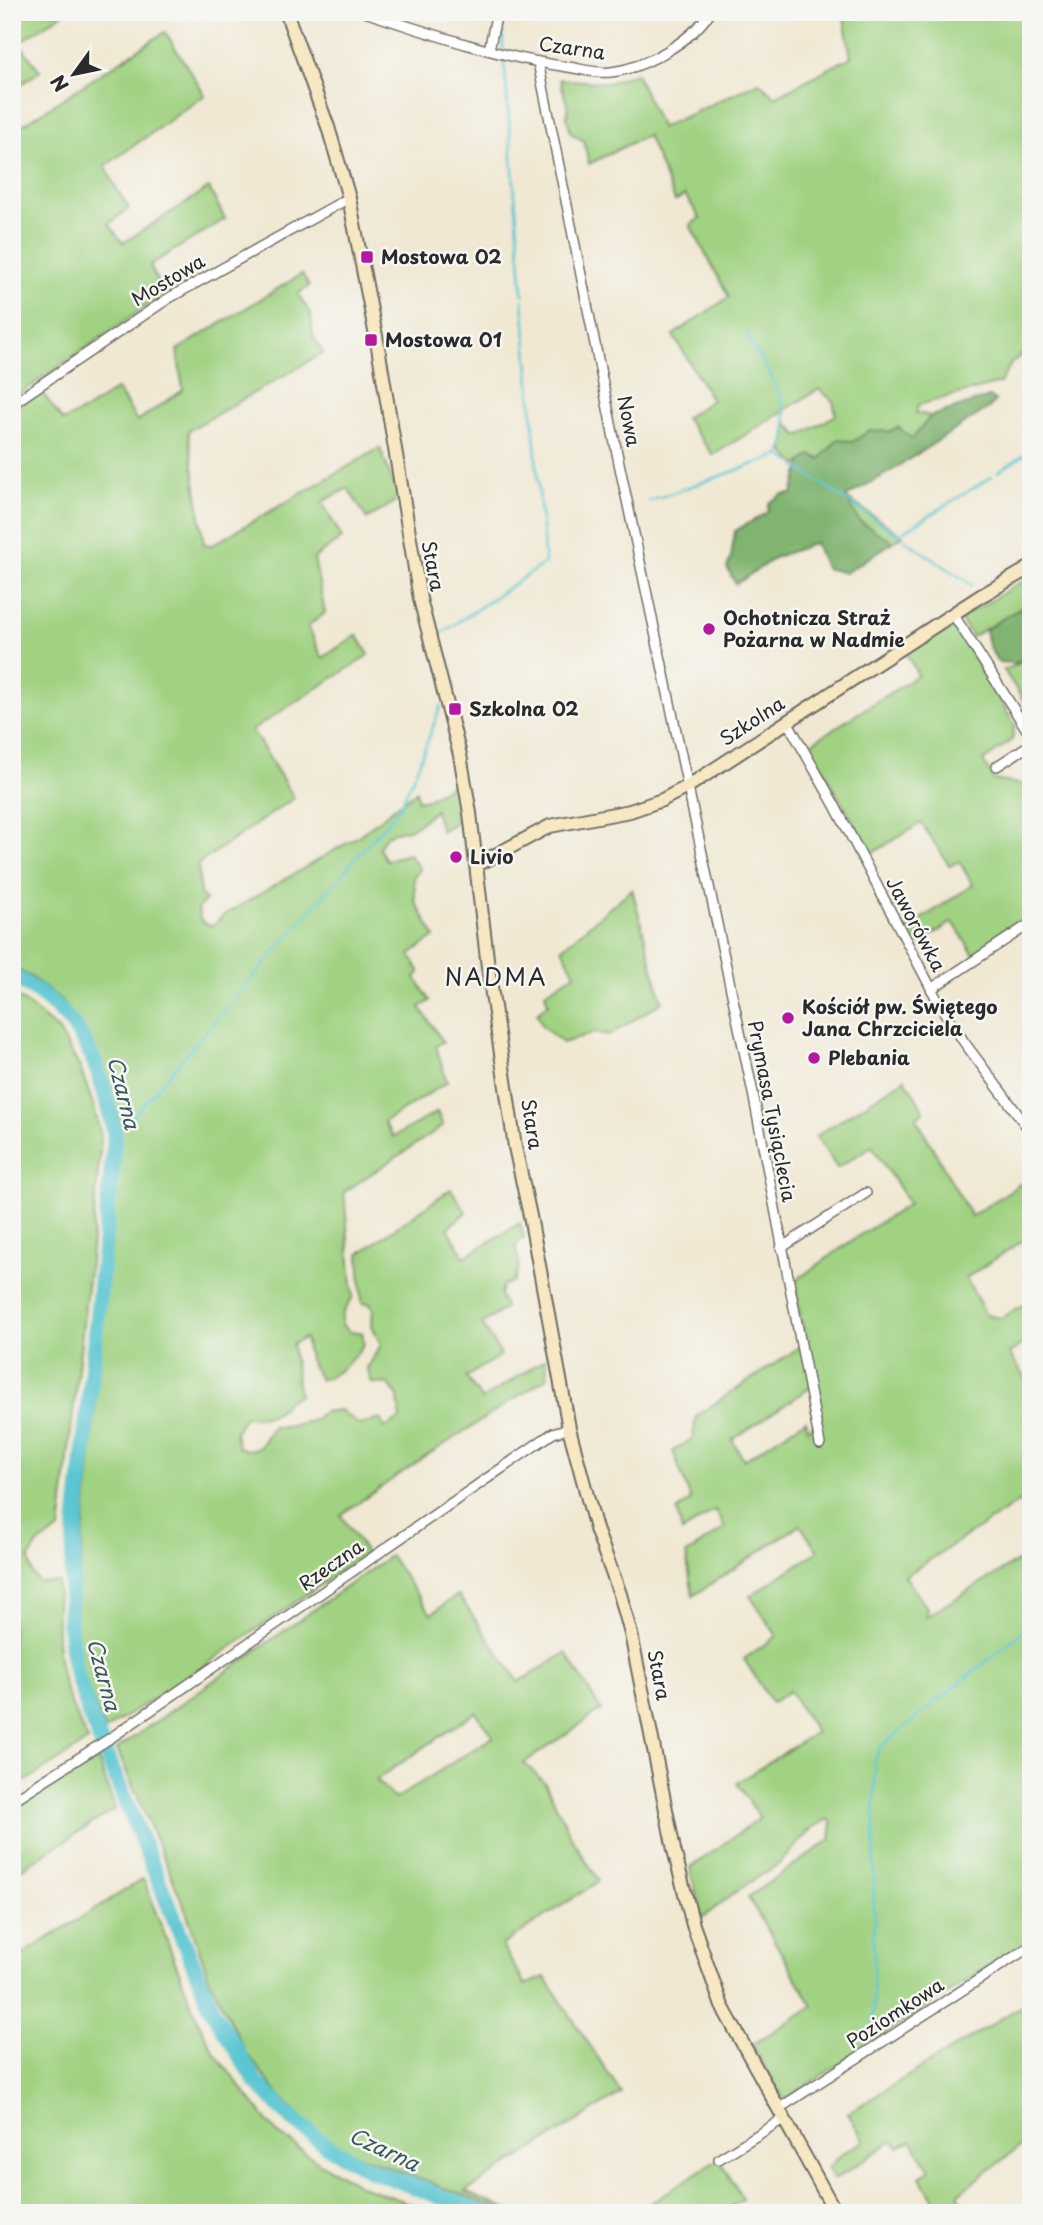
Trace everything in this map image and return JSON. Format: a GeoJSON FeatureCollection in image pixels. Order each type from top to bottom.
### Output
{"type":"FeatureCollection","features":[{"type":"Feature","properties":{"kind":"street","name":"Stara"},"geometry":{"type":"LineString","coordinates":[[286,12],[321,106],[349,198],[382,368],[410,550],[460,755],[515,1147],[569,1428],[596,1529],[620,1594],[631,1634],[674,1850],[703,1956],[722,2006],[836,2213]]}},
{"type":"Feature","properties":{"kind":"street","name":"Czarna"},"geometry":{"type":"LineString","coordinates":[[365,12],[489,51],[538,62],[609,72],[630,68],[679,44],[704,22],[710,12]]}},
{"type":"Feature","properties":{"kind":"street"},"geometry":{"type":"LineString","coordinates":[[489,51],[497,12]]}},
{"type":"Feature","properties":{"kind":"street","name":"Nowa"},"geometry":{"type":"LineString","coordinates":[[538,62],[687,787]]}},
{"type":"Feature","properties":{"kind":"street","name":"Mostowa"},"geometry":{"type":"LineString","coordinates":[[12,404],[169,298],[349,198]]}},
{"type":"Feature","properties":{"kind":"street","name":"Szkolna"},"geometry":{"type":"LineString","coordinates":[[477,865],[551,826],[630,811],[662,800],[687,787],[953,614],[1031,567]]}},
{"type":"Feature","properties":{"kind":"street"},"geometry":{"type":"LineString","coordinates":[[953,614],[1031,736]]}},
{"type":"Feature","properties":{"kind":"street","name":"Jaworówka"},"geometry":{"type":"LineString","coordinates":[[788,721],[931,989],[964,1042],[1031,1132]]}},
{"type":"Feature","properties":{"kind":"street"},"geometry":{"type":"LineString","coordinates":[[997,766],[1031,744]]}},
{"type":"Feature","properties":{"kind":"street","name":"Prymasa Tysiąclecia"},"geometry":{"type":"LineString","coordinates":[[687,787],[753,1093],[820,1444]]}},
{"type":"Feature","properties":{"kind":"street"},"geometry":{"type":"LineString","coordinates":[[931,989],[1031,923]]}},
{"type":"Feature","properties":{"kind":"street"},"geometry":{"type":"LineString","coordinates":[[781,1248],[866,1193]]}},
{"type":"Feature","properties":{"kind":"street","name":"Rzeczna"},"geometry":{"type":"LineString","coordinates":[[12,1801],[115,1735],[553,1433],[569,1428]]}},
{"type":"Feature","properties":{"kind":"street","name":"Poziomkowa"},"geometry":{"type":"LineString","coordinates":[[719,2159],[781,2114],[1031,1947]]}},
{"type":"Feature","properties":{"kind":"green space"},"geometry":{"type":"Polygon","coordinates":[[[12,12],[65,12],[19,43],[40,71],[12,90],[12,12]]]}},
{"type":"Feature","properties":{"kind":"green space"},"geometry":{"type":"Polygon","coordinates":[[[843,12],[1031,12],[1031,348],[1012,362],[1000,383],[918,405],[916,413],[931,416],[912,439],[870,430],[853,442],[838,439],[820,460],[811,456],[797,465],[784,452],[787,423],[799,436],[836,415],[833,401],[819,389],[713,455],[685,418],[712,400],[673,335],[729,297],[690,225],[700,218],[685,195],[675,201],[647,135],[589,164],[584,141],[571,133],[560,79],[608,83],[636,73],[661,128],[759,82],[775,97],[851,57],[843,12]]]}},
{"type":"Feature","properties":{"kind":"green space"},"geometry":{"type":"Polygon","coordinates":[[[165,32],[205,95],[105,166],[129,208],[109,224],[123,243],[209,188],[225,219],[150,265],[163,295],[12,399],[12,132],[165,32]]]}},
{"type":"Feature","properties":{"kind":"green space"},"geometry":{"type":"Polygon","coordinates":[[[302,274],[309,286],[298,294],[311,315],[313,336],[323,353],[188,431],[204,544],[212,545],[380,448],[399,499],[367,519],[348,488],[322,502],[342,538],[314,558],[325,613],[308,626],[322,658],[357,635],[369,655],[252,730],[294,798],[198,864],[200,894],[206,900],[198,908],[200,918],[204,923],[213,926],[224,915],[357,837],[416,791],[418,801],[428,799],[453,784],[462,818],[441,831],[435,810],[414,827],[388,834],[379,848],[386,860],[409,854],[420,870],[414,876],[415,901],[435,937],[410,954],[420,973],[415,977],[430,1001],[420,1007],[443,1042],[436,1046],[447,1082],[384,1122],[393,1137],[437,1112],[443,1126],[344,1192],[353,1297],[342,1315],[342,1325],[350,1332],[362,1332],[364,1344],[345,1366],[320,1380],[309,1359],[305,1338],[292,1344],[299,1396],[286,1402],[272,1415],[245,1416],[235,1432],[238,1447],[246,1450],[259,1448],[272,1427],[286,1427],[314,1420],[323,1412],[340,1410],[359,1425],[381,1419],[384,1428],[400,1419],[398,1397],[389,1384],[372,1383],[367,1368],[381,1345],[372,1325],[373,1309],[370,1304],[362,1303],[359,1254],[451,1189],[466,1212],[448,1228],[464,1257],[520,1223],[524,1237],[516,1247],[519,1264],[514,1281],[502,1286],[500,1295],[505,1308],[482,1324],[501,1355],[466,1377],[482,1400],[545,1359],[548,1377],[341,1515],[366,1553],[201,1668],[105,1730],[81,1672],[75,1624],[120,1124],[104,1070],[85,1032],[61,1000],[31,977],[12,967],[12,410],[41,391],[63,421],[117,389],[137,421],[183,390],[177,350],[302,274]]]}},
{"type":"Feature","properties":{"kind":"green space"},"geometry":{"type":"Polygon","coordinates":[[[989,397],[995,400],[990,407],[846,497],[859,521],[893,542],[845,573],[825,568],[815,543],[776,557],[736,584],[727,568],[735,531],[768,512],[769,503],[783,494],[792,494],[802,462],[811,455],[820,459],[838,439],[853,442],[870,430],[888,432],[898,427],[912,439],[931,416],[989,397]]]}},
{"type":"Feature","properties":{"kind":"green space"},"geometry":{"type":"Polygon","coordinates":[[[845,497],[903,536],[893,542],[859,521],[845,497]]]}},
{"type":"Feature","properties":{"kind":"green space"},"geometry":{"type":"Polygon","coordinates":[[[1031,576],[1031,601],[972,637],[960,619],[1031,576]]]}},
{"type":"Feature","properties":{"kind":"green space"},"geometry":{"type":"Polygon","coordinates":[[[1031,601],[1031,656],[1015,663],[998,662],[988,645],[985,630],[1031,601]]]}},
{"type":"Feature","properties":{"kind":"green space"},"geometry":{"type":"Polygon","coordinates":[[[955,624],[1015,725],[1012,740],[983,761],[994,780],[1031,786],[1031,918],[974,955],[953,922],[915,946],[906,929],[973,885],[959,861],[950,866],[921,823],[871,854],[820,763],[807,746],[918,675],[906,653],[955,624]]]}},
{"type":"Feature","properties":{"kind":"green space"},"geometry":{"type":"Polygon","coordinates":[[[1031,658],[1031,712],[1004,670],[1031,658]]]}},
{"type":"Feature","properties":{"kind":"green space"},"geometry":{"type":"Polygon","coordinates":[[[632,889],[662,1002],[610,1035],[593,1033],[563,1043],[543,1027],[537,1013],[548,1004],[545,993],[575,974],[562,948],[632,889]]]}},
{"type":"Feature","properties":{"kind":"green space"},"geometry":{"type":"Polygon","coordinates":[[[12,994],[59,1031],[80,1068],[94,1107],[101,1138],[60,1530],[39,1543],[29,1558],[32,1573],[39,1582],[58,1582],[57,1630],[61,1670],[70,1701],[88,1741],[12,1790],[12,994]]]}},
{"type":"Feature","properties":{"kind":"green space"},"geometry":{"type":"Polygon","coordinates":[[[905,1079],[924,1111],[916,1118],[971,1216],[1031,1177],[1031,1235],[966,1278],[986,1315],[1001,1318],[1031,1300],[1031,1339],[1009,1353],[1026,1379],[1031,1377],[1031,1466],[1027,1469],[1031,1474],[1031,1494],[905,1576],[927,1608],[925,1617],[1031,1553],[1031,1939],[784,2100],[752,2045],[813,2006],[748,1897],[830,1840],[832,1823],[828,1819],[812,1828],[779,1864],[742,1887],[702,1918],[690,1868],[760,1818],[737,1783],[816,1732],[789,1691],[772,1703],[744,1659],[777,1636],[750,1596],[818,1551],[800,1525],[693,1596],[686,1554],[725,1528],[715,1510],[682,1532],[677,1511],[691,1500],[673,1451],[693,1438],[696,1416],[806,1343],[794,1282],[909,1204],[872,1146],[837,1168],[816,1136],[905,1079]],[[813,1386],[732,1440],[744,1460],[806,1420],[808,1429],[820,1421],[813,1386]]]}},
{"type":"Feature","properties":{"kind":"green space"},"geometry":{"type":"Polygon","coordinates":[[[390,1556],[431,1614],[458,1595],[519,1682],[566,1653],[601,1710],[524,1763],[545,1783],[572,1838],[599,1881],[502,1945],[525,1985],[545,1977],[621,2093],[465,2192],[516,2213],[509,2213],[357,2155],[314,2130],[279,2095],[245,2051],[210,1981],[185,1908],[117,1749],[390,1556]],[[476,1712],[376,1780],[395,1799],[493,1737],[476,1712]]]}},
{"type":"Feature","properties":{"kind":"green space"},"geometry":{"type":"Polygon","coordinates":[[[98,1760],[115,1809],[14,1873],[12,1810],[98,1760]]]}},
{"type":"Feature","properties":{"kind":"green space"},"geometry":{"type":"Polygon","coordinates":[[[143,1879],[198,2021],[215,2054],[276,2132],[320,2163],[361,2186],[437,2213],[12,2213],[12,1961],[143,1879]]]}},
{"type":"Feature","properties":{"kind":"green space"},"geometry":{"type":"Polygon","coordinates":[[[1031,2000],[1031,2144],[1026,2142],[958,2194],[969,2213],[942,2213],[920,2177],[930,2169],[911,2141],[899,2147],[892,2141],[834,2180],[828,2168],[843,2153],[864,2141],[848,2113],[1031,2000]]]}},
{"type":"Feature","properties":{"kind":"green space"},"geometry":{"type":"Polygon","coordinates":[[[719,2159],[743,2199],[722,2213],[635,2213],[719,2159]]]}},
{"type":"Feature","properties":{"kind":"waterway"},"geometry":{"type":"LineString","coordinates":[[502,12],[503,51]]}},
{"type":"Feature","properties":{"kind":"waterway"},"geometry":{"type":"LineString","coordinates":[[504,57],[523,295]]}},
{"type":"Feature","properties":{"kind":"waterway"},"geometry":{"type":"LineString","coordinates":[[452,688],[454,685],[439,635],[545,563],[523,301]]}},
{"type":"Feature","properties":{"kind":"waterway"},"geometry":{"type":"LineString","coordinates":[[746,334],[771,377],[784,407],[785,439],[780,455]]}},
{"type":"Feature","properties":{"kind":"waterway"},"geometry":{"type":"LineString","coordinates":[[998,472],[1031,450]]}},
{"type":"Feature","properties":{"kind":"waterway"},"geometry":{"type":"LineString","coordinates":[[649,501],[780,455],[791,462]]}},
{"type":"Feature","properties":{"kind":"waterway"},"geometry":{"type":"LineString","coordinates":[[797,467],[898,535],[991,477]]}},
{"type":"Feature","properties":{"kind":"waterway"},"geometry":{"type":"LineString","coordinates":[[905,540],[972,585]]}},
{"type":"Feature","properties":{"kind":"waterway"},"geometry":{"type":"LineString","coordinates":[[416,771],[441,706]]}},
{"type":"Feature","properties":{"kind":"waterway"},"geometry":{"type":"LineString","coordinates":[[126,1124],[400,807],[414,775]]}},
{"type":"Feature","properties":{"kind":"waterway","name":"Czarna"},"geometry":{"type":"LineString","coordinates":[[12,976],[37,991],[56,1007],[84,1042],[102,1084],[115,1136],[69,1622],[74,1665],[89,1713],[213,2012],[256,2082],[288,2115],[324,2144],[368,2169],[483,2213]]}},
{"type":"Feature","properties":{"kind":"waterway","name":"Czarna"},"geometry":{"type":"LineString","coordinates":[[115,1136],[121,1129]]}},
{"type":"Feature","properties":{"kind":"waterway"},"geometry":{"type":"LineString","coordinates":[[873,2031],[875,1760],[880,1747],[1031,1625]]}},
{"type":"Feature","properties":{"kind":"waterway"},"geometry":{"type":"LineString","coordinates":[[12,1810],[88,1762],[106,1755]]}},
{"type":"Feature","properties":{"kind":"place","name":"Mostowa 02"},"geometry":{"type":"Point","coordinates":[367,257]}},
{"type":"Feature","properties":{"kind":"place","name":"Mostowa 01"},"geometry":{"type":"Point","coordinates":[371,340]}},
{"type":"Feature","properties":{"kind":"place","name":"Ochotnicza Straż Pożarna w Nadmie"},"geometry":{"type":"Point","coordinates":[709,629]}},
{"type":"Feature","properties":{"kind":"place","name":"Szkolna 02"},"geometry":{"type":"Point","coordinates":[455,709]}},
{"type":"Feature","properties":{"kind":"place","name":"Livio"},"geometry":{"type":"Point","coordinates":[456,857]}},
{"type":"Feature","properties":{"kind":"place","name":"Kościół pw. Świętego Jana Chrzciciela"},"geometry":{"type":"Point","coordinates":[788,1018]}},
{"type":"Feature","properties":{"kind":"place","name":"Plebania"},"geometry":{"type":"Point","coordinates":[814,1058]}},
{"type":"Feature","properties":{"kind":"district","name":"NADMA"},"geometry":{"type":"Point","coordinates":[496,978]}}]}
